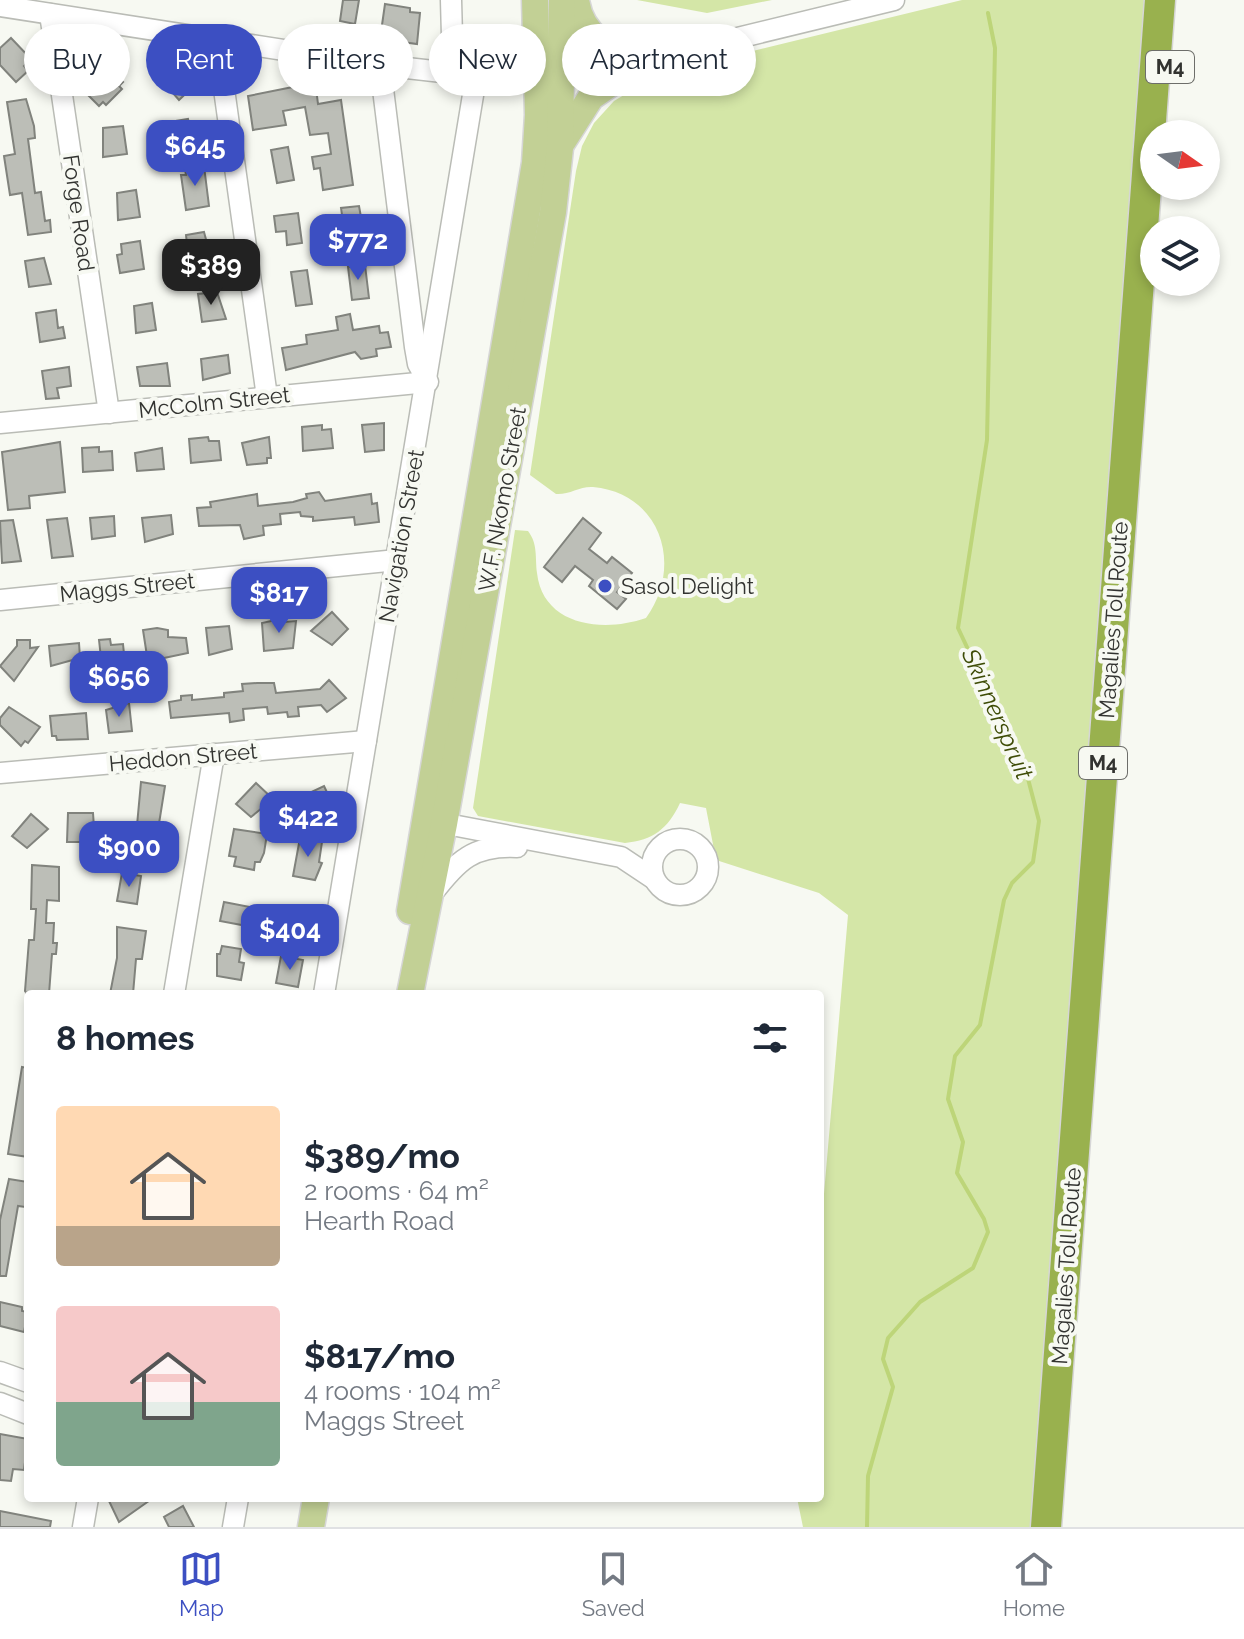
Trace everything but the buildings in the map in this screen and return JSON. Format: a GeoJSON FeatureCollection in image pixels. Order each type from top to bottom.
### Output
{"type":"FeatureCollection","features":[{"type":"Feature","properties":{"kind":"highway","name":"Magalies Toll Route"},"geometry":{"type":"LineString","coordinates":[[1046,1527],[1160,0]]}},
{"type":"Feature","properties":{"kind":"highway","name":"M4"},"geometry":{"type":"LineString","coordinates":[[1166,120],[1175,0]]}},
{"type":"Feature","properties":{"kind":"highway","name":"Magalies Toll Route"},"geometry":{"type":"LineString","coordinates":[[1062,1527],[1153,296]]}},
{"type":"Feature","properties":{"kind":"main road","name":"W.F. Nkomo Street"},"geometry":{"type":"LineString","coordinates":[[400,990],[553,212],[560,148],[535,0]]}},
{"type":"Feature","properties":{"kind":"main road","name":"W.F. Nkomo Street"},"geometry":{"type":"LineString","coordinates":[[411,990],[430,896],[434,822],[536,151],[562,0]]}},
{"type":"Feature","properties":{"kind":"main road"},"geometry":{"type":"LineString","coordinates":[[576,0],[584,24]]}},
{"type":"Feature","properties":{"kind":"main road"},"geometry":{"type":"LineString","coordinates":[[560,148],[569,127],[592,96]]}},
{"type":"Feature","properties":{"kind":"main road"},"geometry":{"type":"LineString","coordinates":[[311,1527],[315,1502]]}},
{"type":"Feature","properties":{"kind":"street"},"geometry":{"type":"LineString","coordinates":[[451,0],[452,24]]}},
{"type":"Feature","properties":{"kind":"street"},"geometry":{"type":"LineString","coordinates":[[756,34],[894,0]]}},
{"type":"Feature","properties":{"kind":"street"},"geometry":{"type":"LineString","coordinates":[[0,6],[146,28]]}},
{"type":"Feature","properties":{"kind":"street","name":"Forge Road"},"geometry":{"type":"LineString","coordinates":[[50,14],[109,413]]}},
{"type":"Feature","properties":{"kind":"street"},"geometry":{"type":"LineString","coordinates":[[546,77],[562,75]]}},
{"type":"Feature","properties":{"kind":"street"},"geometry":{"type":"LineString","coordinates":[[225,96],[267,397]]}},
{"type":"Feature","properties":{"kind":"street"},"geometry":{"type":"LineString","coordinates":[[384,96],[415,347],[418,364],[428,382]]}},
{"type":"Feature","properties":{"kind":"street","name":"Navigation Street"},"geometry":{"type":"LineString","coordinates":[[325,990],[428,382],[473,96]]}},
{"type":"Feature","properties":{"kind":"street","name":"McColm Street"},"geometry":{"type":"LineString","coordinates":[[0,423],[428,382]]}},
{"type":"Feature","properties":{"kind":"street","name":"Maggs Street"},"geometry":{"type":"LineString","coordinates":[[0,600],[397,560]]}},
{"type":"Feature","properties":{"kind":"street","name":"Heddon Street"},"geometry":{"type":"LineString","coordinates":[[0,773],[366,741]]}},
{"type":"Feature","properties":{"kind":"street"},"geometry":{"type":"LineString","coordinates":[[175,990],[214,754]]}},
{"type":"Feature","properties":{"kind":"street"},"geometry":{"type":"LineString","coordinates":[[434,822],[621,857],[654,879],[666,892],[683,895],[699,888],[708,872],[705,853],[690,840],[671,840],[659,849],[652,861],[654,879]]}},
{"type":"Feature","properties":{"kind":"street"},"geometry":{"type":"LineString","coordinates":[[430,896],[453,868],[484,847],[593,851]]}},
{"type":"Feature","properties":{"kind":"street"},"geometry":{"type":"LineString","coordinates":[[621,857],[659,849]]}},
{"type":"Feature","properties":{"kind":"street"},"geometry":{"type":"LineString","coordinates":[[0,1372],[24,1381]]}},
{"type":"Feature","properties":{"kind":"street"},"geometry":{"type":"LineString","coordinates":[[0,1403],[24,1412]]}},
{"type":"Feature","properties":{"kind":"street"},"geometry":{"type":"LineString","coordinates":[[83,1527],[87,1502]]}},
{"type":"Feature","properties":{"kind":"street"},"geometry":{"type":"LineString","coordinates":[[233,1527],[237,1502]]}},
{"type":"Feature","properties":{"kind":"green space"},"geometry":{"type":"Polygon","coordinates":[[[637,0],[772,0],[707,13],[637,0]]]}},
{"type":"Feature","properties":{"kind":"green space"},"geometry":{"type":"Polygon","coordinates":[[[962,0],[1145,0],[1030,1527],[803,1527],[798,1502],[824,1502],[824,1194],[848,915],[819,893],[716,860],[706,808],[680,803],[658,832],[625,843],[478,816],[473,808],[515,530],[528,531],[531,536],[542,591],[551,604],[578,621],[612,625],[646,618],[657,598],[663,576],[664,555],[659,535],[650,517],[635,503],[616,492],[593,487],[556,494],[530,475],[576,171],[582,146],[594,123],[622,96],[756,96],[756,50],[962,0]]]}},
{"type":"Feature","properties":{"kind":"waterway","name":"Skinnerspruit"},"geometry":{"type":"LineString","coordinates":[[867,1527],[868,1476],[893,1387],[883,1359],[888,1338],[920,1302],[973,1268],[988,1232],[984,1219],[957,1173],[963,1142],[948,1099],[955,1056],[980,1025],[1004,900],[1012,883],[1033,862],[1039,821],[1027,775],[958,628],[987,440],[995,48],[988,13]]}},
{"type":"Feature","properties":{"kind":"place","name":"Sasol Delight"},"geometry":{"type":"Point","coordinates":[605,586]}}]}
